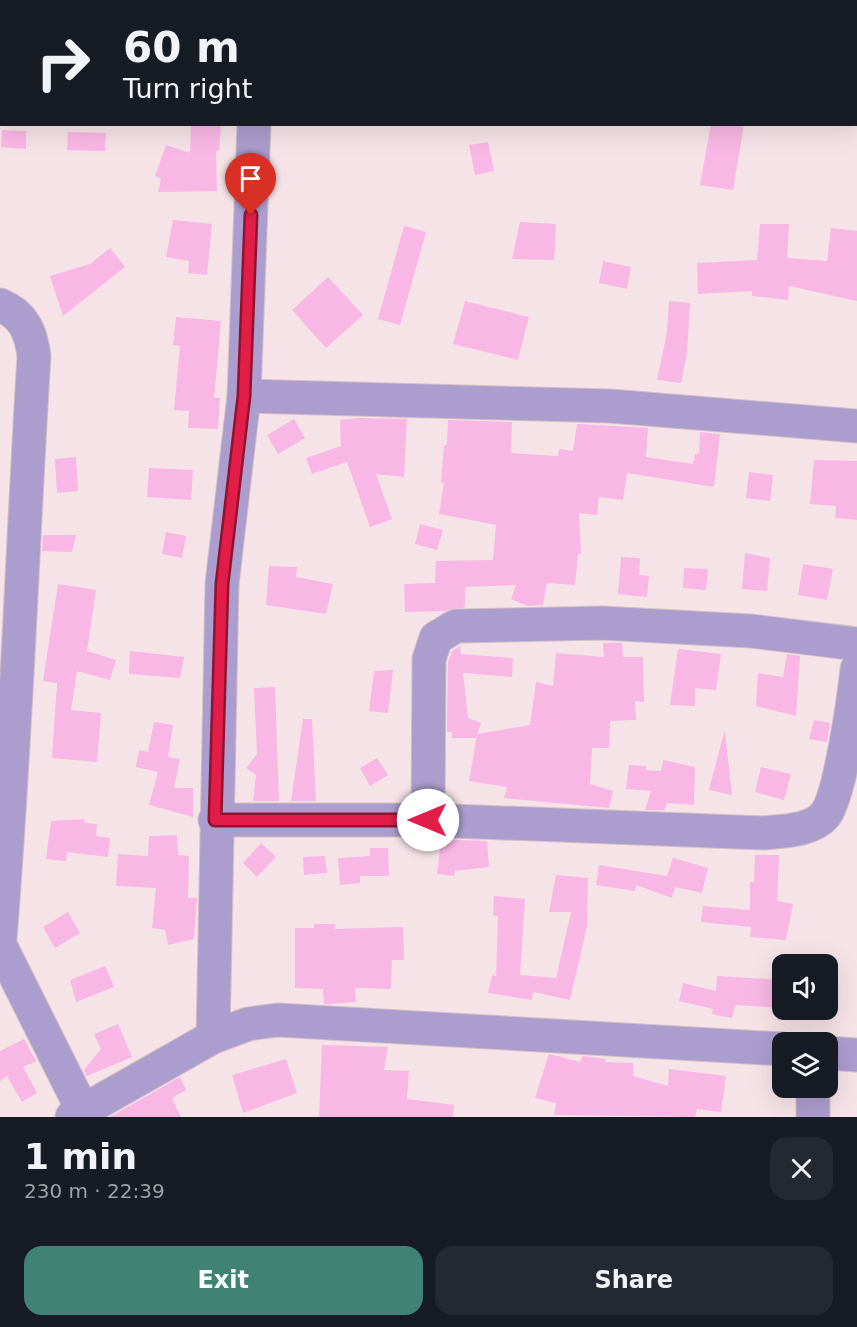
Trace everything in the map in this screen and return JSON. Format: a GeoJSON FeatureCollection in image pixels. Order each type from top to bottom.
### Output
{"type":"FeatureCollection","features":[{"type":"Feature","properties":{"kind":"street"},"geometry":{"type":"LineString","coordinates":[[213,1037],[215,820],[222,584],[244,396],[254,126]]}},
{"type":"Feature","properties":{"kind":"street"},"geometry":{"type":"LineString","coordinates":[[0,305],[21,318],[32,333],[34,356],[23,535],[13,783],[0,938]]}},
{"type":"Feature","properties":{"kind":"street"},"geometry":{"type":"LineString","coordinates":[[244,396],[610,406],[857,426]]}},
{"type":"Feature","properties":{"kind":"street"},"geometry":{"type":"LineString","coordinates":[[428,820],[429,659],[436,638],[456,626],[602,623],[751,631],[857,644]]}},
{"type":"Feature","properties":{"kind":"street"},"geometry":{"type":"LineString","coordinates":[[215,820],[428,820],[763,833],[812,825],[825,815],[833,795],[852,715],[857,669]]}},
{"type":"Feature","properties":{"kind":"street"},"geometry":{"type":"LineString","coordinates":[[0,945],[77,1114],[213,1037],[248,1024],[278,1020],[772,1049]]}},
{"type":"Feature","properties":{"kind":"street"},"geometry":{"type":"LineString","coordinates":[[838,1054],[857,1055]]}},
{"type":"Feature","properties":{"kind":"street"},"geometry":{"type":"LineString","coordinates":[[813,1098],[813,1117]]}},
{"type":"Feature","properties":{"kind":"building"},"geometry":{"type":"Polygon","coordinates":[[[191,126],[221,126],[219,151],[216,151],[217,191],[158,192],[161,179],[155,176],[166,145],[190,153],[191,126]]]}},
{"type":"Feature","properties":{"kind":"building"},"geometry":{"type":"Polygon","coordinates":[[[711,126],[744,126],[733,190],[700,185],[711,126]]]}},
{"type":"Feature","properties":{"kind":"building"},"geometry":{"type":"Polygon","coordinates":[[[2,130],[26,131],[26,149],[1,147],[2,130]]]}},
{"type":"Feature","properties":{"kind":"building"},"geometry":{"type":"Polygon","coordinates":[[[68,132],[106,133],[105,151],[67,150],[68,132]]]}},
{"type":"Feature","properties":{"kind":"building"},"geometry":{"type":"Polygon","coordinates":[[[488,142],[494,171],[475,175],[469,145],[488,142]]]}},
{"type":"Feature","properties":{"kind":"building"},"geometry":{"type":"Polygon","coordinates":[[[173,220],[212,224],[207,275],[188,273],[189,261],[166,257],[173,220]]]}},
{"type":"Feature","properties":{"kind":"building"},"geometry":{"type":"Polygon","coordinates":[[[520,222],[556,224],[554,260],[512,259],[520,222]]]}},
{"type":"Feature","properties":{"kind":"building"},"geometry":{"type":"Polygon","coordinates":[[[760,224],[789,224],[787,258],[827,261],[831,228],[857,231],[857,301],[789,286],[788,300],[752,296],[752,291],[698,294],[697,263],[757,260],[760,224]]]}},
{"type":"Feature","properties":{"kind":"building"},"geometry":{"type":"Polygon","coordinates":[[[404,226],[426,232],[400,325],[378,319],[404,226]]]}},
{"type":"Feature","properties":{"kind":"building"},"geometry":{"type":"Polygon","coordinates":[[[110,248],[125,267],[63,316],[50,276],[90,264],[110,248]]]}},
{"type":"Feature","properties":{"kind":"building"},"geometry":{"type":"Polygon","coordinates":[[[603,261],[631,267],[627,289],[599,283],[603,261]]]}},
{"type":"Feature","properties":{"kind":"building"},"geometry":{"type":"Polygon","coordinates":[[[328,277],[363,315],[326,348],[292,310],[328,277]]]}},
{"type":"Feature","properties":{"kind":"building"},"geometry":{"type":"Polygon","coordinates":[[[465,301],[529,317],[518,360],[453,344],[465,301]]]}},
{"type":"Feature","properties":{"kind":"building"},"geometry":{"type":"Polygon","coordinates":[[[669,301],[690,303],[687,353],[681,383],[657,380],[667,332],[669,301]]]}},
{"type":"Feature","properties":{"kind":"building"},"geometry":{"type":"Polygon","coordinates":[[[176,317],[221,321],[214,398],[220,398],[218,429],[188,428],[189,411],[174,410],[180,346],[173,345],[176,317]]]}},
{"type":"Feature","properties":{"kind":"building"},"geometry":{"type":"Polygon","coordinates":[[[294,419],[305,438],[278,454],[267,435],[294,419]]]}},
{"type":"Feature","properties":{"kind":"building"},"geometry":{"type":"Polygon","coordinates":[[[407,419],[404,477],[376,474],[392,519],[370,527],[347,462],[312,474],[306,458],[341,446],[340,420],[407,419]]]}},
{"type":"Feature","properties":{"kind":"building"},"geometry":{"type":"Polygon","coordinates":[[[448,420],[512,422],[511,453],[558,456],[559,449],[573,451],[577,424],[648,428],[646,457],[693,464],[695,454],[699,454],[700,432],[720,434],[714,487],[627,473],[623,500],[599,497],[597,515],[579,513],[581,554],[578,554],[575,585],[547,583],[543,605],[528,606],[511,599],[516,585],[465,587],[465,607],[444,611],[405,612],[404,584],[435,583],[436,561],[493,560],[496,525],[439,514],[444,483],[441,482],[444,445],[447,445],[448,420]]]}},
{"type":"Feature","properties":{"kind":"building"},"geometry":{"type":"Polygon","coordinates":[[[76,457],[78,491],[57,493],[55,459],[76,457]]]}},
{"type":"Feature","properties":{"kind":"building"},"geometry":{"type":"Polygon","coordinates":[[[814,460],[857,461],[857,520],[835,518],[836,506],[810,504],[814,460]]]}},
{"type":"Feature","properties":{"kind":"building"},"geometry":{"type":"Polygon","coordinates":[[[149,468],[193,470],[191,500],[147,497],[149,468]]]}},
{"type":"Feature","properties":{"kind":"building"},"geometry":{"type":"Polygon","coordinates":[[[749,472],[773,475],[770,501],[746,498],[749,472]]]}},
{"type":"Feature","properties":{"kind":"building"},"geometry":{"type":"Polygon","coordinates":[[[420,524],[443,530],[437,550],[415,544],[420,524]]]}},
{"type":"Feature","properties":{"kind":"building"},"geometry":{"type":"Polygon","coordinates":[[[166,532],[186,536],[182,558],[162,554],[166,532]]]}},
{"type":"Feature","properties":{"kind":"building"},"geometry":{"type":"Polygon","coordinates":[[[43,535],[76,535],[72,552],[42,551],[43,535]]]}},
{"type":"Feature","properties":{"kind":"building"},"geometry":{"type":"Polygon","coordinates":[[[745,553],[770,558],[767,591],[742,589],[745,553]]]}},
{"type":"Feature","properties":{"kind":"building"},"geometry":{"type":"Polygon","coordinates":[[[621,557],[640,558],[639,575],[649,576],[647,597],[618,594],[621,557]]]}},
{"type":"Feature","properties":{"kind":"building"},"geometry":{"type":"Polygon","coordinates":[[[803,564],[833,569],[827,600],[798,595],[803,564]]]}},
{"type":"Feature","properties":{"kind":"building"},"geometry":{"type":"Polygon","coordinates":[[[269,566],[297,567],[296,577],[333,584],[326,614],[266,605],[269,566]]]}},
{"type":"Feature","properties":{"kind":"building"},"geometry":{"type":"Polygon","coordinates":[[[684,568],[708,569],[706,590],[683,588],[684,568]]]}},
{"type":"Feature","properties":{"kind":"building"},"geometry":{"type":"Polygon","coordinates":[[[58,584],[96,590],[87,651],[116,660],[110,680],[77,671],[71,710],[101,713],[97,762],[52,758],[57,683],[43,681],[58,584]]]}},
{"type":"Feature","properties":{"kind":"building"},"geometry":{"type":"Polygon","coordinates":[[[603,643],[622,643],[623,657],[643,657],[644,702],[635,701],[636,720],[610,721],[609,748],[592,748],[590,784],[613,791],[609,808],[504,798],[507,787],[469,781],[477,735],[476,738],[452,738],[452,732],[447,732],[448,662],[452,651],[460,646],[461,654],[513,658],[512,677],[463,673],[468,718],[481,723],[477,734],[530,725],[536,682],[553,686],[556,653],[604,657],[603,643]]]}},
{"type":"Feature","properties":{"kind":"building"},"geometry":{"type":"Polygon","coordinates":[[[678,649],[721,654],[716,690],[695,688],[695,706],[670,705],[678,649]]]}},
{"type":"Feature","properties":{"kind":"building"},"geometry":{"type":"Polygon","coordinates":[[[130,651],[184,657],[180,678],[129,674],[130,651]]]}},
{"type":"Feature","properties":{"kind":"building"},"geometry":{"type":"Polygon","coordinates":[[[787,654],[800,656],[796,716],[756,706],[758,673],[783,677],[787,654]]]}},
{"type":"Feature","properties":{"kind":"building"},"geometry":{"type":"Polygon","coordinates":[[[393,670],[388,713],[369,711],[374,671],[393,670]]]}},
{"type":"Feature","properties":{"kind":"building"},"geometry":{"type":"Polygon","coordinates":[[[275,687],[279,801],[253,801],[256,775],[246,768],[257,754],[254,688],[275,687]]]}},
{"type":"Feature","properties":{"kind":"building"},"geometry":{"type":"Polygon","coordinates":[[[303,719],[312,719],[316,801],[291,801],[303,719]]]}},
{"type":"Feature","properties":{"kind":"building"},"geometry":{"type":"Polygon","coordinates":[[[814,720],[830,723],[827,742],[809,739],[814,720]]]}},
{"type":"Feature","properties":{"kind":"building"},"geometry":{"type":"Polygon","coordinates":[[[154,722],[173,725],[168,757],[180,759],[174,788],[193,788],[193,817],[149,805],[158,772],[136,767],[139,750],[148,752],[154,722]]]}},
{"type":"Feature","properties":{"kind":"building"},"geometry":{"type":"Polygon","coordinates":[[[725,733],[732,795],[709,790],[725,733]]]}},
{"type":"Feature","properties":{"kind":"building"},"geometry":{"type":"Polygon","coordinates":[[[377,758],[388,775],[370,786],[360,768],[377,758]]]}},
{"type":"Feature","properties":{"kind":"building"},"geometry":{"type":"Polygon","coordinates":[[[663,760],[695,767],[694,805],[667,803],[664,810],[645,810],[651,791],[626,789],[629,765],[646,766],[646,770],[661,771],[663,760]]]}},
{"type":"Feature","properties":{"kind":"building"},"geometry":{"type":"Polygon","coordinates":[[[761,767],[791,774],[784,800],[755,792],[761,767]]]}},
{"type":"Feature","properties":{"kind":"building"},"geometry":{"type":"Polygon","coordinates":[[[84,819],[85,823],[97,824],[96,836],[110,838],[108,857],[67,852],[66,861],[46,859],[51,821],[84,819]]]}},
{"type":"Feature","properties":{"kind":"building"},"geometry":{"type":"Polygon","coordinates":[[[177,835],[178,855],[189,856],[188,898],[197,898],[194,939],[168,945],[165,930],[152,928],[156,888],[116,886],[118,854],[148,856],[149,836],[177,835]]]}},
{"type":"Feature","properties":{"kind":"building"},"geometry":{"type":"Polygon","coordinates":[[[441,841],[487,841],[489,867],[455,871],[454,876],[437,874],[441,841]]]}},
{"type":"Feature","properties":{"kind":"building"},"geometry":{"type":"Polygon","coordinates":[[[261,843],[276,857],[257,877],[243,863],[261,843]]]}},
{"type":"Feature","properties":{"kind":"building"},"geometry":{"type":"Polygon","coordinates":[[[370,848],[388,848],[389,876],[360,876],[360,883],[340,885],[338,858],[370,856],[370,848]]]}},
{"type":"Feature","properties":{"kind":"building"},"geometry":{"type":"Polygon","coordinates":[[[755,855],[779,855],[777,901],[793,904],[786,940],[750,937],[751,927],[701,922],[703,906],[750,910],[750,882],[754,882],[755,855]]]}},
{"type":"Feature","properties":{"kind":"building"},"geometry":{"type":"Polygon","coordinates":[[[325,856],[327,873],[304,875],[303,857],[325,856]]]}},
{"type":"Feature","properties":{"kind":"building"},"geometry":{"type":"Polygon","coordinates":[[[673,858],[708,868],[702,893],[675,887],[672,898],[636,885],[635,891],[596,885],[599,865],[667,876],[673,858]]]}},
{"type":"Feature","properties":{"kind":"building"},"geometry":{"type":"Polygon","coordinates":[[[556,875],[588,878],[587,926],[570,1000],[533,992],[532,1000],[488,993],[492,975],[496,976],[498,916],[493,915],[494,896],[525,899],[520,975],[556,978],[571,912],[549,912],[556,875]]]}},
{"type":"Feature","properties":{"kind":"building"},"geometry":{"type":"Polygon","coordinates":[[[68,912],[80,933],[55,948],[43,927],[68,912]]]}},
{"type":"Feature","properties":{"kind":"building"},"geometry":{"type":"Polygon","coordinates":[[[314,924],[335,924],[335,929],[403,927],[404,960],[392,960],[391,989],[355,988],[356,1002],[324,1004],[323,989],[295,988],[295,928],[314,928],[314,924]]]}},
{"type":"Feature","properties":{"kind":"building"},"geometry":{"type":"Polygon","coordinates":[[[105,966],[114,987],[76,1002],[70,980],[105,966]]]}},
{"type":"Feature","properties":{"kind":"building"},"geometry":{"type":"Polygon","coordinates":[[[717,976],[772,979],[772,1007],[735,1005],[732,1018],[712,1014],[713,1009],[679,1001],[683,983],[716,991],[717,976]]]}},
{"type":"Feature","properties":{"kind":"building"},"geometry":{"type":"Polygon","coordinates":[[[118,1024],[132,1057],[87,1076],[84,1070],[101,1049],[94,1034],[118,1024]]]}},
{"type":"Feature","properties":{"kind":"building"},"geometry":{"type":"Polygon","coordinates":[[[24,1039],[36,1061],[23,1067],[37,1093],[22,1102],[7,1076],[0,1081],[0,1051],[24,1039]]]}},
{"type":"Feature","properties":{"kind":"building"},"geometry":{"type":"Polygon","coordinates":[[[322,1045],[388,1047],[384,1070],[409,1071],[407,1099],[454,1105],[453,1117],[319,1117],[322,1045]]]}},
{"type":"Feature","properties":{"kind":"building"},"geometry":{"type":"Polygon","coordinates":[[[549,1054],[581,1062],[582,1056],[606,1059],[605,1062],[633,1063],[633,1076],[668,1086],[669,1069],[726,1076],[721,1112],[697,1109],[695,1117],[554,1115],[556,1103],[535,1098],[549,1054]]]}},
{"type":"Feature","properties":{"kind":"building"},"geometry":{"type":"Polygon","coordinates":[[[286,1059],[297,1093],[243,1113],[232,1075],[286,1059]]]}},
{"type":"Feature","properties":{"kind":"building"},"geometry":{"type":"Polygon","coordinates":[[[180,1077],[186,1090],[172,1098],[181,1117],[110,1117],[180,1077]]]}},
{"type":"Feature","properties":{"kind":"route"},"geometry":{"type":"LineString","coordinates":[[251,215],[244,396],[222,584],[215,820],[428,820]]}}]}
